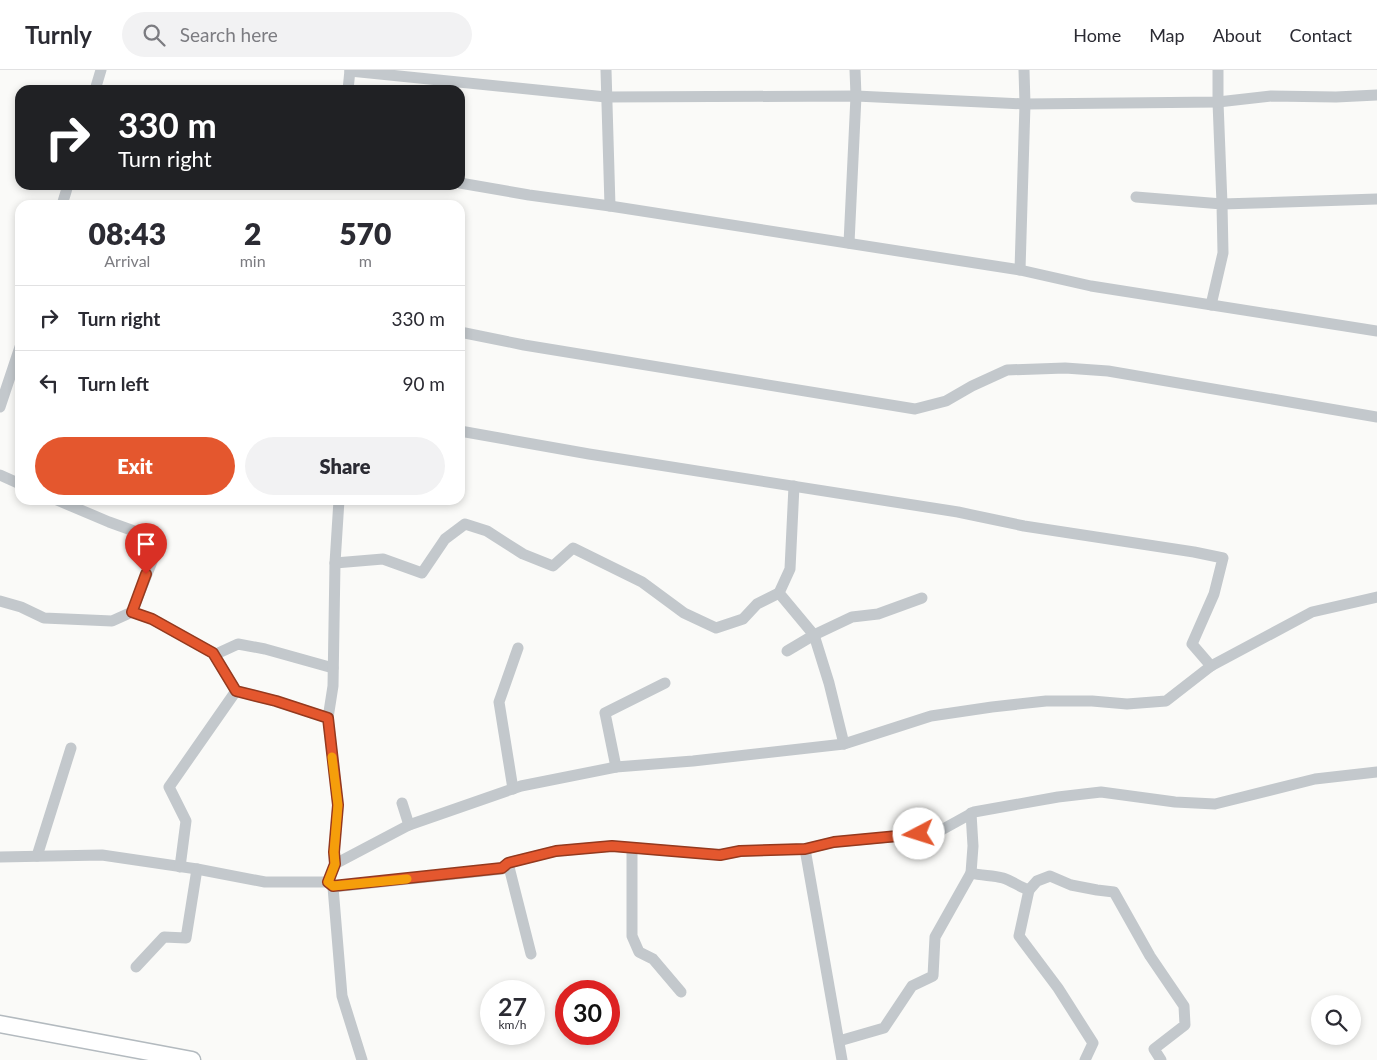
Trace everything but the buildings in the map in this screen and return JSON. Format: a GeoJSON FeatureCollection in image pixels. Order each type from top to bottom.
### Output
{"type":"FeatureCollection","features":[{"type":"Feature","properties":{"kind":"street"},"geometry":{"type":"LineString","coordinates":[[96,85],[101,70]]}},
{"type":"Feature","properties":{"kind":"street"},"geometry":{"type":"LineString","coordinates":[[606,70],[610,206]]}},
{"type":"Feature","properties":{"kind":"street"},"geometry":{"type":"LineString","coordinates":[[850,243],[856,96],[855,70]]}},
{"type":"Feature","properties":{"kind":"street"},"geometry":{"type":"LineString","coordinates":[[1020,270],[1025,104],[1024,70]]}},
{"type":"Feature","properties":{"kind":"street"},"geometry":{"type":"LineString","coordinates":[[1211,305],[1223,253],[1218,70]]}},
{"type":"Feature","properties":{"kind":"street"},"geometry":{"type":"LineString","coordinates":[[349,85],[350,71],[606,97],[856,96],[1025,104],[1218,102],[1272,96],[1377,96]]}},
{"type":"Feature","properties":{"kind":"street"},"geometry":{"type":"LineString","coordinates":[[465,184],[1020,270],[1092,286],[1377,331]]}},
{"type":"Feature","properties":{"kind":"street"},"geometry":{"type":"LineString","coordinates":[[1136,197],[1222,204],[1377,199]]}},
{"type":"Feature","properties":{"kind":"street"},"geometry":{"type":"LineString","coordinates":[[465,333],[553,350],[915,409],[946,401],[972,386],[1007,370],[1064,368],[1108,371],[1377,417]]}},
{"type":"Feature","properties":{"kind":"street"},"geometry":{"type":"LineString","coordinates":[[1,403],[15,364]]}},
{"type":"Feature","properties":{"kind":"street"},"geometry":{"type":"LineString","coordinates":[[465,432],[589,454],[958,512],[1024,526],[1185,550],[1223,558],[1214,594],[1192,644],[1211,666]]}},
{"type":"Feature","properties":{"kind":"street"},"geometry":{"type":"LineString","coordinates":[[0,475],[15,482]]}},
{"type":"Feature","properties":{"kind":"street"},"geometry":{"type":"LineString","coordinates":[[335,563],[383,558],[422,572],[445,539],[465,524],[487,531],[523,554],[553,566],[573,548],[642,582],[684,613],[716,628],[743,619],[757,604],[779,593],[790,569],[794,486]]}},
{"type":"Feature","properties":{"kind":"street"},"geometry":{"type":"LineString","coordinates":[[70,505],[148,536],[155,554],[132,612]]}},
{"type":"Feature","properties":{"kind":"street"},"geometry":{"type":"LineString","coordinates":[[339,505],[335,563],[334,668],[328,718],[338,805],[334,852],[335,864],[331,884],[342,996],[362,1060]]}},
{"type":"Feature","properties":{"kind":"street"},"geometry":{"type":"LineString","coordinates":[[779,593],[814,635],[829,683],[844,744]]}},
{"type":"Feature","properties":{"kind":"street"},"geometry":{"type":"LineString","coordinates":[[335,864],[409,826],[521,786],[616,767],[693,761],[844,744],[931,716],[992,707],[1046,701],[1092,701],[1127,704],[1166,701],[1211,666],[1312,612],[1377,597]]}},
{"type":"Feature","properties":{"kind":"street"},"geometry":{"type":"LineString","coordinates":[[787,651],[814,635],[852,617],[878,614],[922,598]]}},
{"type":"Feature","properties":{"kind":"street"},"geometry":{"type":"LineString","coordinates":[[0,601],[21,607],[44,618],[112,621],[132,612],[152,619],[213,653],[236,691],[276,701],[328,718]]}},
{"type":"Feature","properties":{"kind":"street"},"geometry":{"type":"LineString","coordinates":[[214,655],[238,644],[265,649],[334,668]]}},
{"type":"Feature","properties":{"kind":"street"},"geometry":{"type":"LineString","coordinates":[[513,789],[499,702],[518,648]]}},
{"type":"Feature","properties":{"kind":"street"},"geometry":{"type":"LineString","coordinates":[[616,767],[605,713],[665,683]]}},
{"type":"Feature","properties":{"kind":"street"},"geometry":{"type":"LineString","coordinates":[[180,866],[186,821],[168,787],[236,691]]}},
{"type":"Feature","properties":{"kind":"street"},"geometry":{"type":"LineString","coordinates":[[37,856],[71,748]]}},
{"type":"Feature","properties":{"kind":"street"},"geometry":{"type":"LineString","coordinates":[[0,857],[102,855],[180,866],[265,882],[331,884],[502,868],[508,863],[556,851],[612,846],[720,855],[740,851],[805,849],[834,842],[936,833],[971,813],[1058,797],[1100,792],[1175,802],[1215,804],[1315,779],[1377,772]]}},
{"type":"Feature","properties":{"kind":"street"},"geometry":{"type":"LineString","coordinates":[[402,803],[409,826]]}},
{"type":"Feature","properties":{"kind":"street"},"geometry":{"type":"LineString","coordinates":[[839,1041],[884,1028],[912,986],[933,976],[935,937],[971,873],[973,846],[971,813]]}},
{"type":"Feature","properties":{"kind":"street"},"geometry":{"type":"LineString","coordinates":[[632,848],[632,936],[639,952],[653,959],[681,992]]}},
{"type":"Feature","properties":{"kind":"street"},"geometry":{"type":"LineString","coordinates":[[805,849],[842,1060]]}},
{"type":"Feature","properties":{"kind":"street"},"geometry":{"type":"LineString","coordinates":[[508,863],[530,954]]}},
{"type":"Feature","properties":{"kind":"street"},"geometry":{"type":"LineString","coordinates":[[136,967],[164,937],[186,938],[197,869]]}},
{"type":"Feature","properties":{"kind":"street"},"geometry":{"type":"LineString","coordinates":[[971,873],[982,876],[992,875],[1006,879],[1019,887],[1029,890]]}},
{"type":"Feature","properties":{"kind":"street"},"geometry":{"type":"LineString","coordinates":[[1085,1060],[1092,1043],[1058,988],[1019,936],[1029,890],[1037,881],[1050,876],[1071,885],[1114,892],[1150,956],[1184,1006],[1185,1025],[1154,1049],[1161,1060]]}},
{"type":"Feature","properties":{"kind":"street"},"geometry":{"type":"LineString","coordinates":[[0,1024],[154,1057],[192,1060]]}},
{"type":"Feature","properties":{"kind":"slow traffic"},"geometry":{"type":"LineString","coordinates":[[332,757],[338,805],[334,852],[335,864],[328,882],[333,886],[407,879]]}},
{"type":"Feature","properties":{"kind":"route"},"geometry":{"type":"LineString","coordinates":[[146,574],[132,612],[152,619],[213,653],[236,691],[276,701],[328,718],[338,805],[334,852],[335,864],[328,882],[333,886],[502,868],[508,863],[556,851],[612,846],[720,855],[740,851],[805,849],[834,842],[919,834]]}}]}
